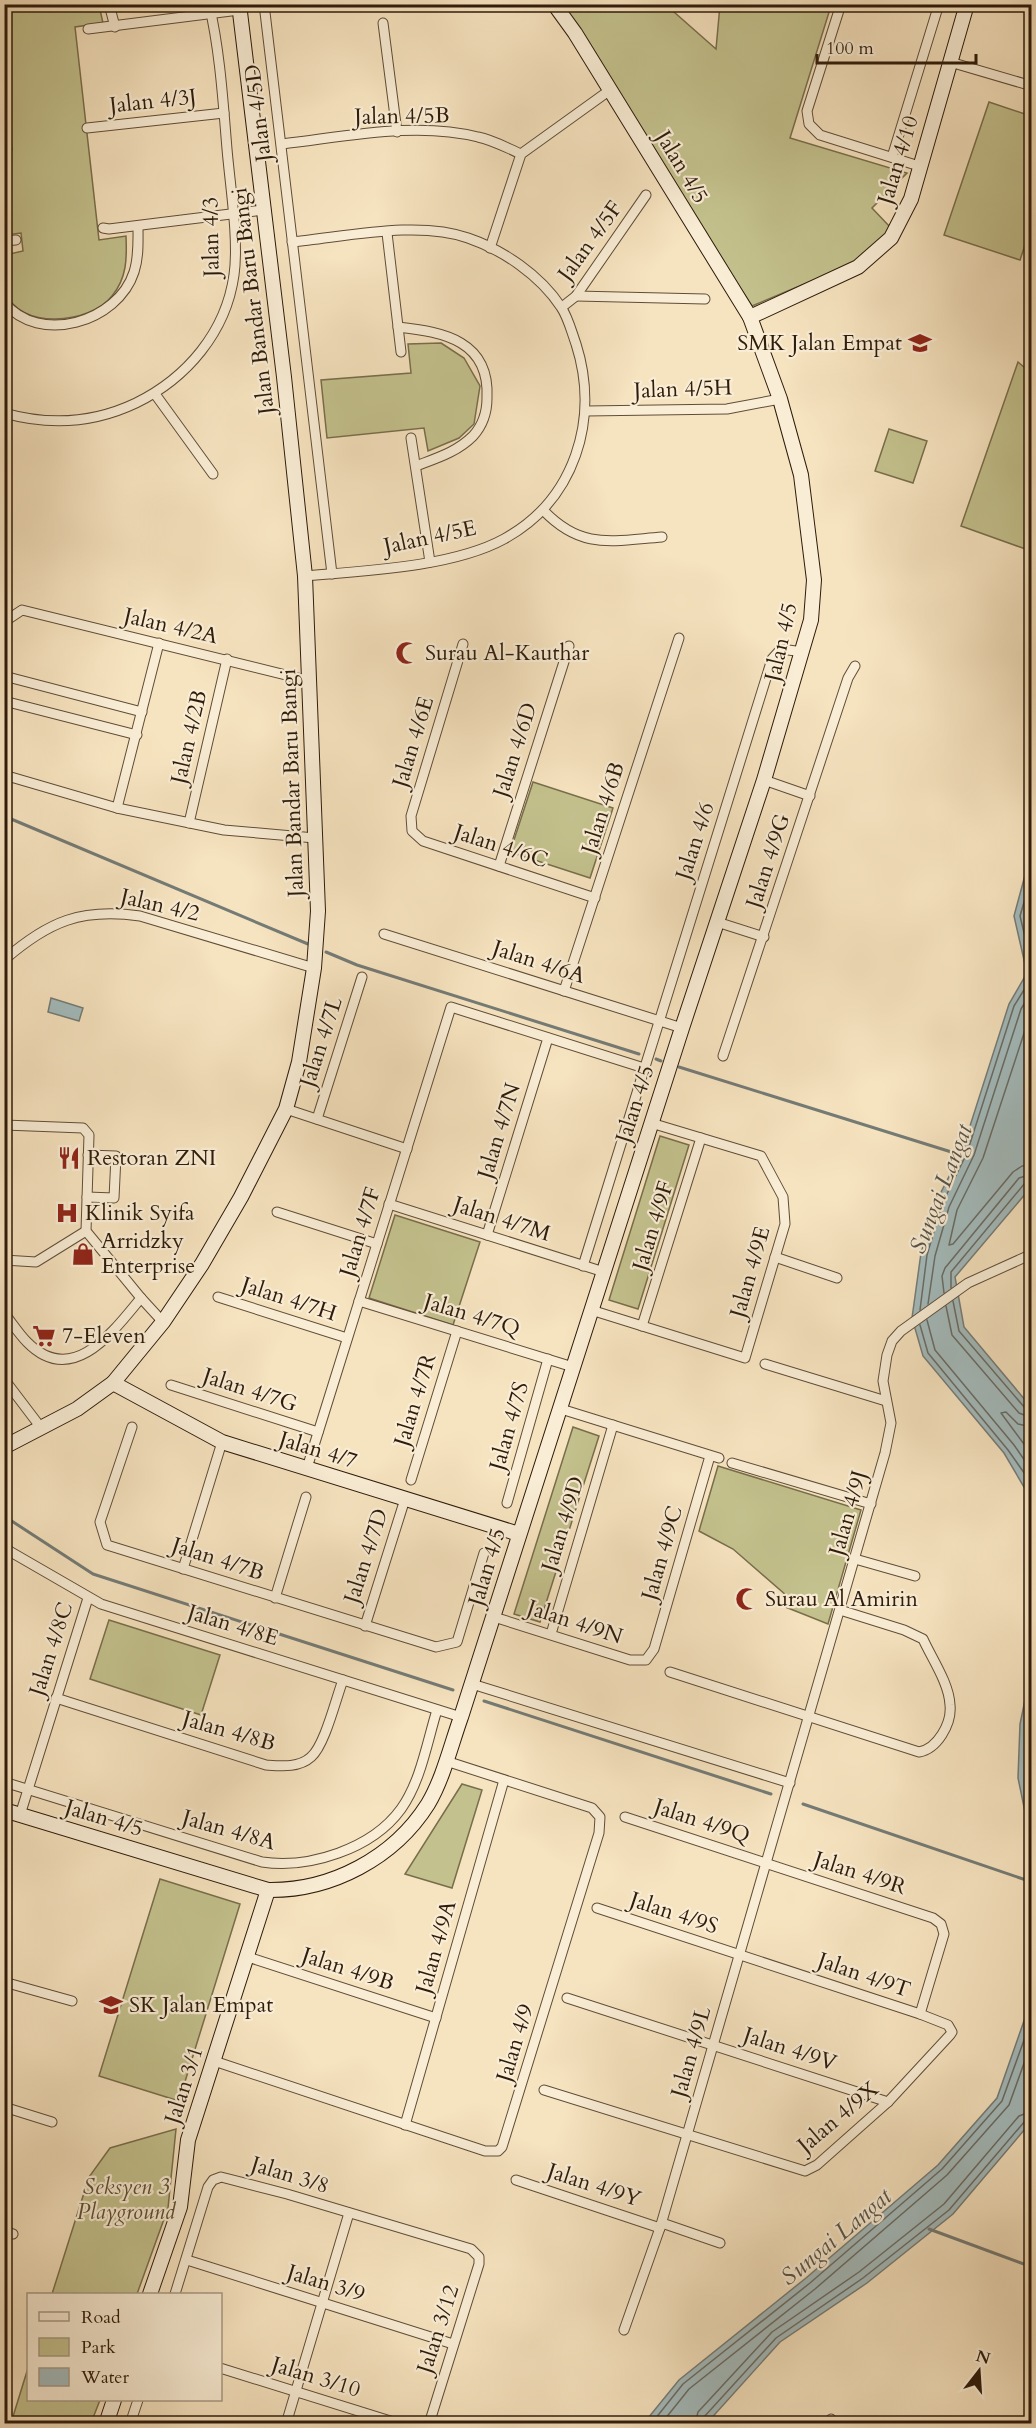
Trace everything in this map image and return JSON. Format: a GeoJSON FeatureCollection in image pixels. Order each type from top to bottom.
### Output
{"type":"FeatureCollection","features":[{"type":"Feature","properties":{"kind":"street"},"geometry":{"type":"LineString","coordinates":[[109,4],[115,27]]}},
{"type":"Feature","properties":{"kind":"street","name":"Jalan 4/5D"},"geometry":{"type":"LineString","coordinates":[[264,4],[332,574]]}},
{"type":"Feature","properties":{"kind":"street","name":"Jalan 4/5"},"geometry":{"type":"LineString","coordinates":[[4,1810],[268,1890],[286,1890],[322,1883],[360,1868],[401,1836],[429,1802],[446,1761],[494,1617],[651,1123],[764,780],[803,652],[811,620],[814,580],[801,475],[780,399],[750,317],[610,90],[554,4]]}},
{"type":"Feature","properties":{"kind":"street"},"geometry":{"type":"LineString","coordinates":[[841,4],[807,111],[809,124],[820,135],[919,165]]}},
{"type":"Feature","properties":{"kind":"street"},"geometry":{"type":"LineString","coordinates":[[892,157],[939,4]]}},
{"type":"Feature","properties":{"kind":"street","name":"Jalan 4/10"},"geometry":{"type":"LineString","coordinates":[[750,317],[858,267],[878,252],[902,221],[967,4]]}},
{"type":"Feature","properties":{"kind":"street"},"geometry":{"type":"LineString","coordinates":[[87,29],[115,27],[210,9],[239,7]]}},
{"type":"Feature","properties":{"kind":"street","name":"Jalan Bandar Baru Bangi"},"geometry":{"type":"LineString","coordinates":[[4,1447],[42,1429],[113,1383],[163,1322],[202,1264],[241,1197],[286,1109],[299,1062],[314,968],[318,910],[305,576],[284,378],[239,7]]}},
{"type":"Feature","properties":{"kind":"street","name":"Jalan 4/3"},"geometry":{"type":"LineString","coordinates":[[4,413],[23,418],[67,422],[115,413],[155,394],[201,353],[226,308],[234,274],[232,214],[224,112],[210,9]]}},
{"type":"Feature","properties":{"kind":"street"},"geometry":{"type":"LineString","coordinates":[[382,23],[397,132]]}},
{"type":"Feature","properties":{"kind":"street"},"geometry":{"type":"LineString","coordinates":[[951,62],[1032,86]]}},
{"type":"Feature","properties":{"kind":"street"},"geometry":{"type":"LineString","coordinates":[[490,248],[521,154],[610,90]]}},
{"type":"Feature","properties":{"kind":"street","name":"Jalan 4/3J"},"geometry":{"type":"LineString","coordinates":[[87,128],[224,112]]}},
{"type":"Feature","properties":{"kind":"street","name":"Jalan 4/5B"},"geometry":{"type":"LineString","coordinates":[[282,144],[397,132],[438,131],[478,137],[521,154]]}},
{"type":"Feature","properties":{"kind":"street","name":"Jalan 4/5F"},"geometry":{"type":"LineString","coordinates":[[562,308],[576,296],[646,195]]}},
{"type":"Feature","properties":{"kind":"street"},"geometry":{"type":"LineString","coordinates":[[103,228],[138,226],[263,210]]}},
{"type":"Feature","properties":{"kind":"street"},"geometry":{"type":"LineString","coordinates":[[4,302],[22,318],[45,324],[80,321],[105,310],[121,294],[134,273],[138,248],[138,226]]}},
{"type":"Feature","properties":{"kind":"street","name":"Jalan 4/5E"},"geometry":{"type":"LineString","coordinates":[[292,242],[429,231],[451,233],[490,248],[512,260],[540,281],[562,308],[585,372],[586,411],[578,448],[566,478],[543,510],[504,539],[468,554],[430,562],[305,576]]}},
{"type":"Feature","properties":{"kind":"street"},"geometry":{"type":"LineString","coordinates":[[387,233],[401,352]]}},
{"type":"Feature","properties":{"kind":"street"},"geometry":{"type":"LineString","coordinates":[[4,241],[16,240]]}},
{"type":"Feature","properties":{"kind":"street"},"geometry":{"type":"LineString","coordinates":[[576,296],[705,299]]}},
{"type":"Feature","properties":{"kind":"street"},"geometry":{"type":"LineString","coordinates":[[398,327],[447,335],[462,343],[480,360],[488,389],[487,408],[481,426],[474,435],[450,453],[417,466]]}},
{"type":"Feature","properties":{"kind":"street"},"geometry":{"type":"LineString","coordinates":[[155,394],[213,474]]}},
{"type":"Feature","properties":{"kind":"street","name":"Jalan 4/5H"},"geometry":{"type":"LineString","coordinates":[[586,411],[727,409],[780,399]]}},
{"type":"Feature","properties":{"kind":"street"},"geometry":{"type":"LineString","coordinates":[[411,438],[430,562]]}},
{"type":"Feature","properties":{"kind":"street"},"geometry":{"type":"LineString","coordinates":[[543,510],[560,528],[586,539],[613,541],[662,537]]}},
{"type":"Feature","properties":{"kind":"street","name":"Jalan 4/2A"},"geometry":{"type":"LineString","coordinates":[[4,622],[22,610],[310,681]]}},
{"type":"Feature","properties":{"kind":"street","name":"Jalan 4/6B"},"geometry":{"type":"LineString","coordinates":[[564,991],[679,638]]}},
{"type":"Feature","properties":{"kind":"street"},"geometry":{"type":"LineString","coordinates":[[117,808],[159,643]]}},
{"type":"Feature","properties":{"kind":"street","name":"Jalan 4/6E"},"geometry":{"type":"LineString","coordinates":[[411,816],[463,644]]}},
{"type":"Feature","properties":{"kind":"street","name":"Jalan 4/6D"},"geometry":{"type":"LineString","coordinates":[[499,866],[569,646]]}},
{"type":"Feature","properties":{"kind":"street","name":"Jalan 4/6"},"geometry":{"type":"LineString","coordinates":[[583,1266],[771,659],[781,650],[803,652]]}},
{"type":"Feature","properties":{"kind":"street","name":"Jalan 4/2B"},"geometry":{"type":"LineString","coordinates":[[189,823],[227,659]]}},
{"type":"Feature","properties":{"kind":"street","name":"Jalan 4/9G"},"geometry":{"type":"LineString","coordinates":[[723,1056],[848,678],[855,666]]}},
{"type":"Feature","properties":{"kind":"street"},"geometry":{"type":"LineString","coordinates":[[4,676],[142,712]]}},
{"type":"Feature","properties":{"kind":"street"},"geometry":{"type":"LineString","coordinates":[[4,701],[137,735]]}},
{"type":"Feature","properties":{"kind":"street"},"geometry":{"type":"LineString","coordinates":[[4,775],[117,808],[189,823],[224,830],[315,838]]}},
{"type":"Feature","properties":{"kind":"street","name":"Jalan 4/9G"},"geometry":{"type":"LineString","coordinates":[[764,780],[810,796]]}},
{"type":"Feature","properties":{"kind":"street","name":"Jalan 4/6C"},"geometry":{"type":"LineString","coordinates":[[411,816],[412,831],[423,841],[595,897]]}},
{"type":"Feature","properties":{"kind":"street","name":"Jalan 4/2"},"geometry":{"type":"LineString","coordinates":[[4,960],[32,937],[58,924],[85,913],[112,912],[140,916],[314,968]]}},
{"type":"Feature","properties":{"kind":"street","name":"Jalan 4/9G"},"geometry":{"type":"LineString","coordinates":[[717,922],[764,937]]}},
{"type":"Feature","properties":{"kind":"street","name":"Jalan 4/6A"},"geometry":{"type":"LineString","coordinates":[[384,934],[682,1028]]}},
{"type":"Feature","properties":{"kind":"street","name":"Jalan 4/7L"},"geometry":{"type":"LineString","coordinates":[[317,1119],[362,977]]}},
{"type":"Feature","properties":{"kind":"street","name":"Jalan 4/7F"},"geometry":{"type":"LineString","coordinates":[[307,1468],[451,1007],[548,1038]]}},
{"type":"Feature","properties":{"kind":"street"},"geometry":{"type":"LineString","coordinates":[[548,1038],[644,1068]]}},
{"type":"Feature","properties":{"kind":"street","name":"Jalan 4/7N"},"geometry":{"type":"LineString","coordinates":[[487,1235],[548,1038]]}},
{"type":"Feature","properties":{"kind":"street","name":"Jalan 4/7L"},"geometry":{"type":"LineString","coordinates":[[286,1109],[407,1149]]}},
{"type":"Feature","properties":{"kind":"street","name":"Jalan 4/9E"},"geometry":{"type":"LineString","coordinates":[[591,1310],[746,1358],[785,1224],[783,1197],[761,1156],[651,1123]]}},
{"type":"Feature","properties":{"kind":"street"},"geometry":{"type":"LineString","coordinates":[[4,1125],[83,1128],[89,1135],[86,1231],[163,1322]]}},
{"type":"Feature","properties":{"kind":"street","name":"Jalan 4/9F"},"geometry":{"type":"LineString","coordinates":[[642,1326],[701,1138]]}},
{"type":"Feature","properties":{"kind":"street"},"geometry":{"type":"LineString","coordinates":[[87,1197],[114,1198],[116,1156],[88,1155]]}},
{"type":"Feature","properties":{"kind":"street","name":"Jalan 4/7M"},"geometry":{"type":"LineString","coordinates":[[389,1204],[604,1272]]}},
{"type":"Feature","properties":{"kind":"street"},"geometry":{"type":"LineString","coordinates":[[277,1212],[377,1244]]}},
{"type":"Feature","properties":{"kind":"street"},"geometry":{"type":"LineString","coordinates":[[4,1260],[36,1262],[86,1231]]}},
{"type":"Feature","properties":{"kind":"street","name":"Jalan 4/9J"},"geometry":{"type":"LineString","coordinates":[[793,1772],[891,1431],[883,1381],[887,1355],[892,1341],[901,1331],[960,1289],[995,1269],[1032,1254]]}},
{"type":"Feature","properties":{"kind":"street"},"geometry":{"type":"LineString","coordinates":[[775,1257],[837,1278]]}},
{"type":"Feature","properties":{"kind":"street","name":"Jalan 4/7H"},"geometry":{"type":"LineString","coordinates":[[218,1297],[347,1338]]}},
{"type":"Feature","properties":{"kind":"street"},"geometry":{"type":"LineString","coordinates":[[4,1313],[27,1342],[40,1353],[55,1360],[69,1360],[81,1357],[102,1341],[141,1298]]}},
{"type":"Feature","properties":{"kind":"street","name":"Jalan 4/7Q"},"geometry":{"type":"LineString","coordinates":[[359,1301],[573,1367]]}},
{"type":"Feature","properties":{"kind":"street","name":"Jalan 4/7R"},"geometry":{"type":"LineString","coordinates":[[411,1480],[457,1331]]}},
{"type":"Feature","properties":{"kind":"street","name":"Jalan 4/7S"},"geometry":{"type":"LineString","coordinates":[[507,1503],[549,1359]]}},
{"type":"Feature","properties":{"kind":"street"},"geometry":{"type":"LineString","coordinates":[[765,1364],[886,1401]]}},
{"type":"Feature","properties":{"kind":"street"},"geometry":{"type":"LineString","coordinates":[[4,1379],[42,1429]]}},
{"type":"Feature","properties":{"kind":"street","name":"Jalan 4/7"},"geometry":{"type":"LineString","coordinates":[[113,1383],[222,1442],[519,1534]]}},
{"type":"Feature","properties":{"kind":"street","name":"Jalan 4/7G"},"geometry":{"type":"LineString","coordinates":[[171,1385],[318,1432]]}},
{"type":"Feature","properties":{"kind":"street","name":"Jalan 4/9C"},"geometry":{"type":"LineString","coordinates":[[561,1409],[715,1457],[654,1649],[646,1660]]}},
{"type":"Feature","properties":{"kind":"street","name":"Jalan 4/9D"},"geometry":{"type":"LineString","coordinates":[[551,1634],[613,1425]]}},
{"type":"Feature","properties":{"kind":"street","name":"Jalan 4/7B"},"geometry":{"type":"LineString","coordinates":[[132,1427],[100,1522],[107,1545],[436,1647],[458,1642],[484,1553]]}},
{"type":"Feature","properties":{"kind":"street"},"geometry":{"type":"LineString","coordinates":[[183,1569],[222,1442]]}},
{"type":"Feature","properties":{"kind":"street"},"geometry":{"type":"LineString","coordinates":[[732,1463],[871,1504]]}},
{"type":"Feature","properties":{"kind":"street"},"geometry":{"type":"LineString","coordinates":[[275,1598],[306,1497]]}},
{"type":"Feature","properties":{"kind":"street","name":"Jalan 4/7D"},"geometry":{"type":"LineString","coordinates":[[365,1626],[405,1499]]}},
{"type":"Feature","properties":{"kind":"street","name":"Jalan 4/8E"},"geometry":{"type":"LineString","coordinates":[[4,1548],[88,1598],[460,1717]]}},
{"type":"Feature","properties":{"kind":"street"},"geometry":{"type":"LineString","coordinates":[[855,1559],[915,1576]]}},
{"type":"Feature","properties":{"kind":"street","name":"Jalan 4/8C"},"geometry":{"type":"LineString","coordinates":[[20,1815],[88,1598]]}},
{"type":"Feature","properties":{"kind":"street"},"geometry":{"type":"LineString","coordinates":[[670,1672],[919,1752],[928,1750],[941,1739],[951,1706],[923,1639],[904,1630],[840,1610]]}},
{"type":"Feature","properties":{"kind":"street","name":"Jalan 4/9N"},"geometry":{"type":"LineString","coordinates":[[494,1617],[630,1660],[646,1660]]}},
{"type":"Feature","properties":{"kind":"street","name":"Jalan 4/8B"},"geometry":{"type":"LineString","coordinates":[[56,1698],[266,1765],[291,1766],[311,1758],[319,1744],[343,1680]]}},
{"type":"Feature","properties":{"kind":"street"},"geometry":{"type":"LineString","coordinates":[[472,1684],[790,1783]]}},
{"type":"Feature","properties":{"kind":"street","name":"Jalan 4/8A"},"geometry":{"type":"LineString","coordinates":[[4,1782],[262,1862],[281,1865],[315,1860],[342,1852],[363,1841],[401,1809],[419,1770],[436,1710]]}},
{"type":"Feature","properties":{"kind":"street","name":"Jalan 4/9"},"geometry":{"type":"LineString","coordinates":[[214,2061],[485,2151],[498,2151],[502,2147],[599,1833],[600,1817],[592,1808],[446,1761]]}},
{"type":"Feature","properties":{"kind":"street","name":"Jalan 4/9L"},"geometry":{"type":"LineString","coordinates":[[624,2330],[661,2225],[793,1772]]}},
{"type":"Feature","properties":{"kind":"street","name":"Jalan 4/9A"},"geometry":{"type":"LineString","coordinates":[[405,2125],[504,1780]]}},
{"type":"Feature","properties":{"kind":"street","name":"Jalan 4/9Q"},"geometry":{"type":"LineString","coordinates":[[625,1818],[766,1862]]}},
{"type":"Feature","properties":{"kind":"street","name":"Jalan 4/9R"},"geometry":{"type":"LineString","coordinates":[[766,1862],[933,1918],[941,1923]]}},
{"type":"Feature","properties":{"kind":"street","name":"Jalan 3/1"},"geometry":{"type":"LineString","coordinates":[[151,2293],[180,2207],[188,2140],[268,1890]]}},
{"type":"Feature","properties":{"kind":"street","name":"Jalan 4/9S"},"geometry":{"type":"LineString","coordinates":[[597,1908],[739,1955]]}},
{"type":"Feature","properties":{"kind":"street","name":"Jalan 4/9T"},"geometry":{"type":"LineString","coordinates":[[739,1955],[920,2014],[944,1934],[941,1923]]}},
{"type":"Feature","properties":{"kind":"street","name":"Jalan 4/9B"},"geometry":{"type":"LineString","coordinates":[[248,1957],[436,2018]]}},
{"type":"Feature","properties":{"kind":"street"},"geometry":{"type":"LineString","coordinates":[[4,1982],[72,2001]]}},
{"type":"Feature","properties":{"kind":"street","name":"Jalan 4/9V"},"geometry":{"type":"LineString","coordinates":[[567,1998],[888,2102]]}},
{"type":"Feature","properties":{"kind":"street","name":"Jalan 4/9X"},"geometry":{"type":"LineString","coordinates":[[687,2135],[805,2171],[817,2165],[888,2102],[952,2032],[948,2025],[920,2014]]}},
{"type":"Feature","properties":{"kind":"street"},"geometry":{"type":"LineString","coordinates":[[544,2090],[687,2135]]}},
{"type":"Feature","properties":{"kind":"street"},"geometry":{"type":"LineString","coordinates":[[4,2106],[52,2122]]}},
{"type":"Feature","properties":{"kind":"street","name":"Jalan 3/8"},"geometry":{"type":"LineString","coordinates":[[176,2293],[208,2187],[213,2180],[221,2177],[471,2249]]}},
{"type":"Feature","properties":{"kind":"street","name":"Jalan 4/9Y"},"geometry":{"type":"LineString","coordinates":[[516,2180],[720,2243]]}},
{"type":"Feature","properties":{"kind":"street"},"geometry":{"type":"LineString","coordinates":[[286,2424],[349,2213]]}},
{"type":"Feature","properties":{"kind":"street","name":"Jalan 3/12"},"geometry":{"type":"LineString","coordinates":[[429,2424],[479,2264],[479,2257],[471,2249]]}},
{"type":"Feature","properties":{"kind":"street","name":"Jalan 3/9"},"geometry":{"type":"LineString","coordinates":[[187,2260],[453,2344]]}},
{"type":"Feature","properties":{"kind":"street","name":"Jalan 3/10"},"geometry":{"type":"LineString","coordinates":[[222,2368],[400,2424]]}},
{"type":"Feature","properties":{"kind":"street"},"geometry":{"type":"LineString","coordinates":[[106,2424],[114,2401]]}},
{"type":"Feature","properties":{"kind":"street"},"geometry":{"type":"LineString","coordinates":[[129,2424],[138,2401]]}},
{"type":"Feature","properties":{"kind":"green space"},"geometry":{"type":"Polygon","coordinates":[[[817,4],[830,9],[790,138],[907,173],[872,208],[891,228],[875,249],[854,263],[752,306],[553,5],[666,5],[716,49],[720,5],[817,4]]]}},
{"type":"Feature","properties":{"kind":"green space"},"geometry":{"type":"Polygon","coordinates":[[[5,5],[99,5],[103,23],[75,27],[99,240],[126,236],[126,260],[121,282],[112,296],[88,313],[72,317],[39,318],[25,313],[13,304],[4,287],[5,255],[23,251],[21,233],[5,235],[5,152],[12,150],[4,87],[5,5]]]}},
{"type":"Feature","properties":{"kind":"green space"},"geometry":{"type":"Polygon","coordinates":[[[989,102],[1031,116],[1031,227],[1020,260],[944,235],[989,102]]]}},
{"type":"Feature","properties":{"kind":"green space"},"geometry":{"type":"Polygon","coordinates":[[[441,343],[464,358],[480,386],[474,424],[459,438],[428,451],[424,428],[327,438],[321,380],[411,373],[408,344],[441,343]]]}},
{"type":"Feature","properties":{"kind":"green space"},"geometry":{"type":"Polygon","coordinates":[[[1018,362],[1031,373],[1031,551],[961,526],[1018,362]]]}},
{"type":"Feature","properties":{"kind":"green space"},"geometry":{"type":"Polygon","coordinates":[[[889,429],[927,441],[913,483],[875,471],[889,429]]]}},
{"type":"Feature","properties":{"kind":"green space"},"geometry":{"type":"Polygon","coordinates":[[[533,782],[613,808],[590,878],[510,852],[533,782]]]}},
{"type":"Feature","properties":{"kind":"green space"},"geometry":{"type":"Polygon","coordinates":[[[660,1136],[689,1145],[638,1309],[609,1300],[660,1136]]]}},
{"type":"Feature","properties":{"kind":"green space"},"geometry":{"type":"Polygon","coordinates":[[[395,1215],[480,1242],[453,1325],[369,1298],[395,1215]]]}},
{"type":"Feature","properties":{"kind":"green space"},"geometry":{"type":"Polygon","coordinates":[[[573,1427],[599,1436],[540,1622],[514,1614],[573,1427]]]}},
{"type":"Feature","properties":{"kind":"green space"},"geometry":{"type":"Polygon","coordinates":[[[718,1466],[861,1510],[828,1624],[783,1606],[787,1596],[733,1549],[699,1531],[718,1466]]]}},
{"type":"Feature","properties":{"kind":"green space"},"geometry":{"type":"Polygon","coordinates":[[[109,1620],[220,1655],[201,1715],[90,1679],[109,1620]]]}},
{"type":"Feature","properties":{"kind":"green space"},"geometry":{"type":"Polygon","coordinates":[[[462,1784],[482,1790],[452,1888],[405,1874],[462,1784]]]}},
{"type":"Feature","properties":{"kind":"green space"},"geometry":{"type":"Polygon","coordinates":[[[160,1879],[240,1904],[179,2101],[99,2076],[160,1879]]]}},
{"type":"Feature","properties":{"kind":"green space","name":"Seksyen 3 Playground"},"geometry":{"type":"Polygon","coordinates":[[[176,2129],[168,2208],[137,2293],[52,2293],[89,2177],[110,2148],[176,2129]]]}},
{"type":"Feature","properties":{"kind":"green space"},"geometry":{"type":"Polygon","coordinates":[[[27,2371],[27,2401],[100,2401],[91,2423],[11,2423],[27,2371]]]}},
{"type":"Feature","properties":{"kind":"water"},"geometry":{"type":"Polygon","coordinates":[[[1031,853],[1031,1179],[1027,1192],[955,1277],[964,1327],[1031,1407],[1031,1499],[1004,1453],[923,1356],[912,1318],[921,1253],[936,1202],[962,1151],[1009,1004],[1027,973],[1014,916],[1031,853]]]}},
{"type":"Feature","properties":{"kind":"water"},"geometry":{"type":"Polygon","coordinates":[[[51,998],[83,1008],[79,1021],[48,1012],[51,998]]]}},
{"type":"Feature","properties":{"kind":"water"},"geometry":{"type":"Polygon","coordinates":[[[1031,1623],[1031,1671],[1028,1639],[1031,1623]]]}},
{"type":"Feature","properties":{"kind":"water"},"geometry":{"type":"Polygon","coordinates":[[[1031,1671],[1031,1841],[1018,1778],[1020,1724],[1031,1671]]]}},
{"type":"Feature","properties":{"kind":"water"},"geometry":{"type":"Polygon","coordinates":[[[1031,1984],[1031,2122],[953,2214],[867,2283],[780,2342],[707,2423],[644,2423],[679,2380],[806,2278],[938,2165],[997,2098],[1025,2018],[1031,1984]]]}},
{"type":"Feature","properties":{"kind":"waterway"},"geometry":{"type":"LineString","coordinates":[[4,816],[308,944]]}},
{"type":"Feature","properties":{"kind":"waterway"},"geometry":{"type":"LineString","coordinates":[[326,952],[357,965],[639,1054]]}},
{"type":"Feature","properties":{"kind":"waterway"},"geometry":{"type":"LineString","coordinates":[[656,1059],[661,1061]]}},
{"type":"Feature","properties":{"kind":"waterway","name":"Sungai Langat"},"geometry":{"type":"LineString","coordinates":[[679,1067],[961,1155]]}},
{"type":"Feature","properties":{"kind":"waterway"},"geometry":{"type":"LineString","coordinates":[[4,1516],[93,1574],[453,1690]]}},
{"type":"Feature","properties":{"kind":"waterway"},"geometry":{"type":"LineString","coordinates":[[484,1701],[771,1794]]}},
{"type":"Feature","properties":{"kind":"waterway"},"geometry":{"type":"LineString","coordinates":[[803,1804],[1032,1882]]}},
{"type":"Feature","properties":{"kind":"waterway"},"geometry":{"type":"LineString","coordinates":[[929,2229],[1032,2267]]}},
{"type":"Feature","properties":{"kind":"place","name":"SMK Jalan Empat"},"geometry":{"type":"Point","coordinates":[920,343]}},
{"type":"Feature","properties":{"kind":"place","name":"Surau Al-Kauthar"},"geometry":{"type":"Point","coordinates":[407,653]}},
{"type":"Feature","properties":{"kind":"place","name":"Restoran ZNI"},"geometry":{"type":"Point","coordinates":[69,1158]}},
{"type":"Feature","properties":{"kind":"place","name":"Klinik Syifa"},"geometry":{"type":"Point","coordinates":[67,1213]}},
{"type":"Feature","properties":{"kind":"place","name":"Arridzky Enterprise"},"geometry":{"type":"Point","coordinates":[83,1254]}},
{"type":"Feature","properties":{"kind":"place","name":"7-Eleven"},"geometry":{"type":"Point","coordinates":[44,1336]}},
{"type":"Feature","properties":{"kind":"place","name":"Surau Al Amirin"},"geometry":{"type":"Point","coordinates":[747,1599]}},
{"type":"Feature","properties":{"kind":"place","name":"SK Jalan Empat"},"geometry":{"type":"Point","coordinates":[111,2005]}}]}
